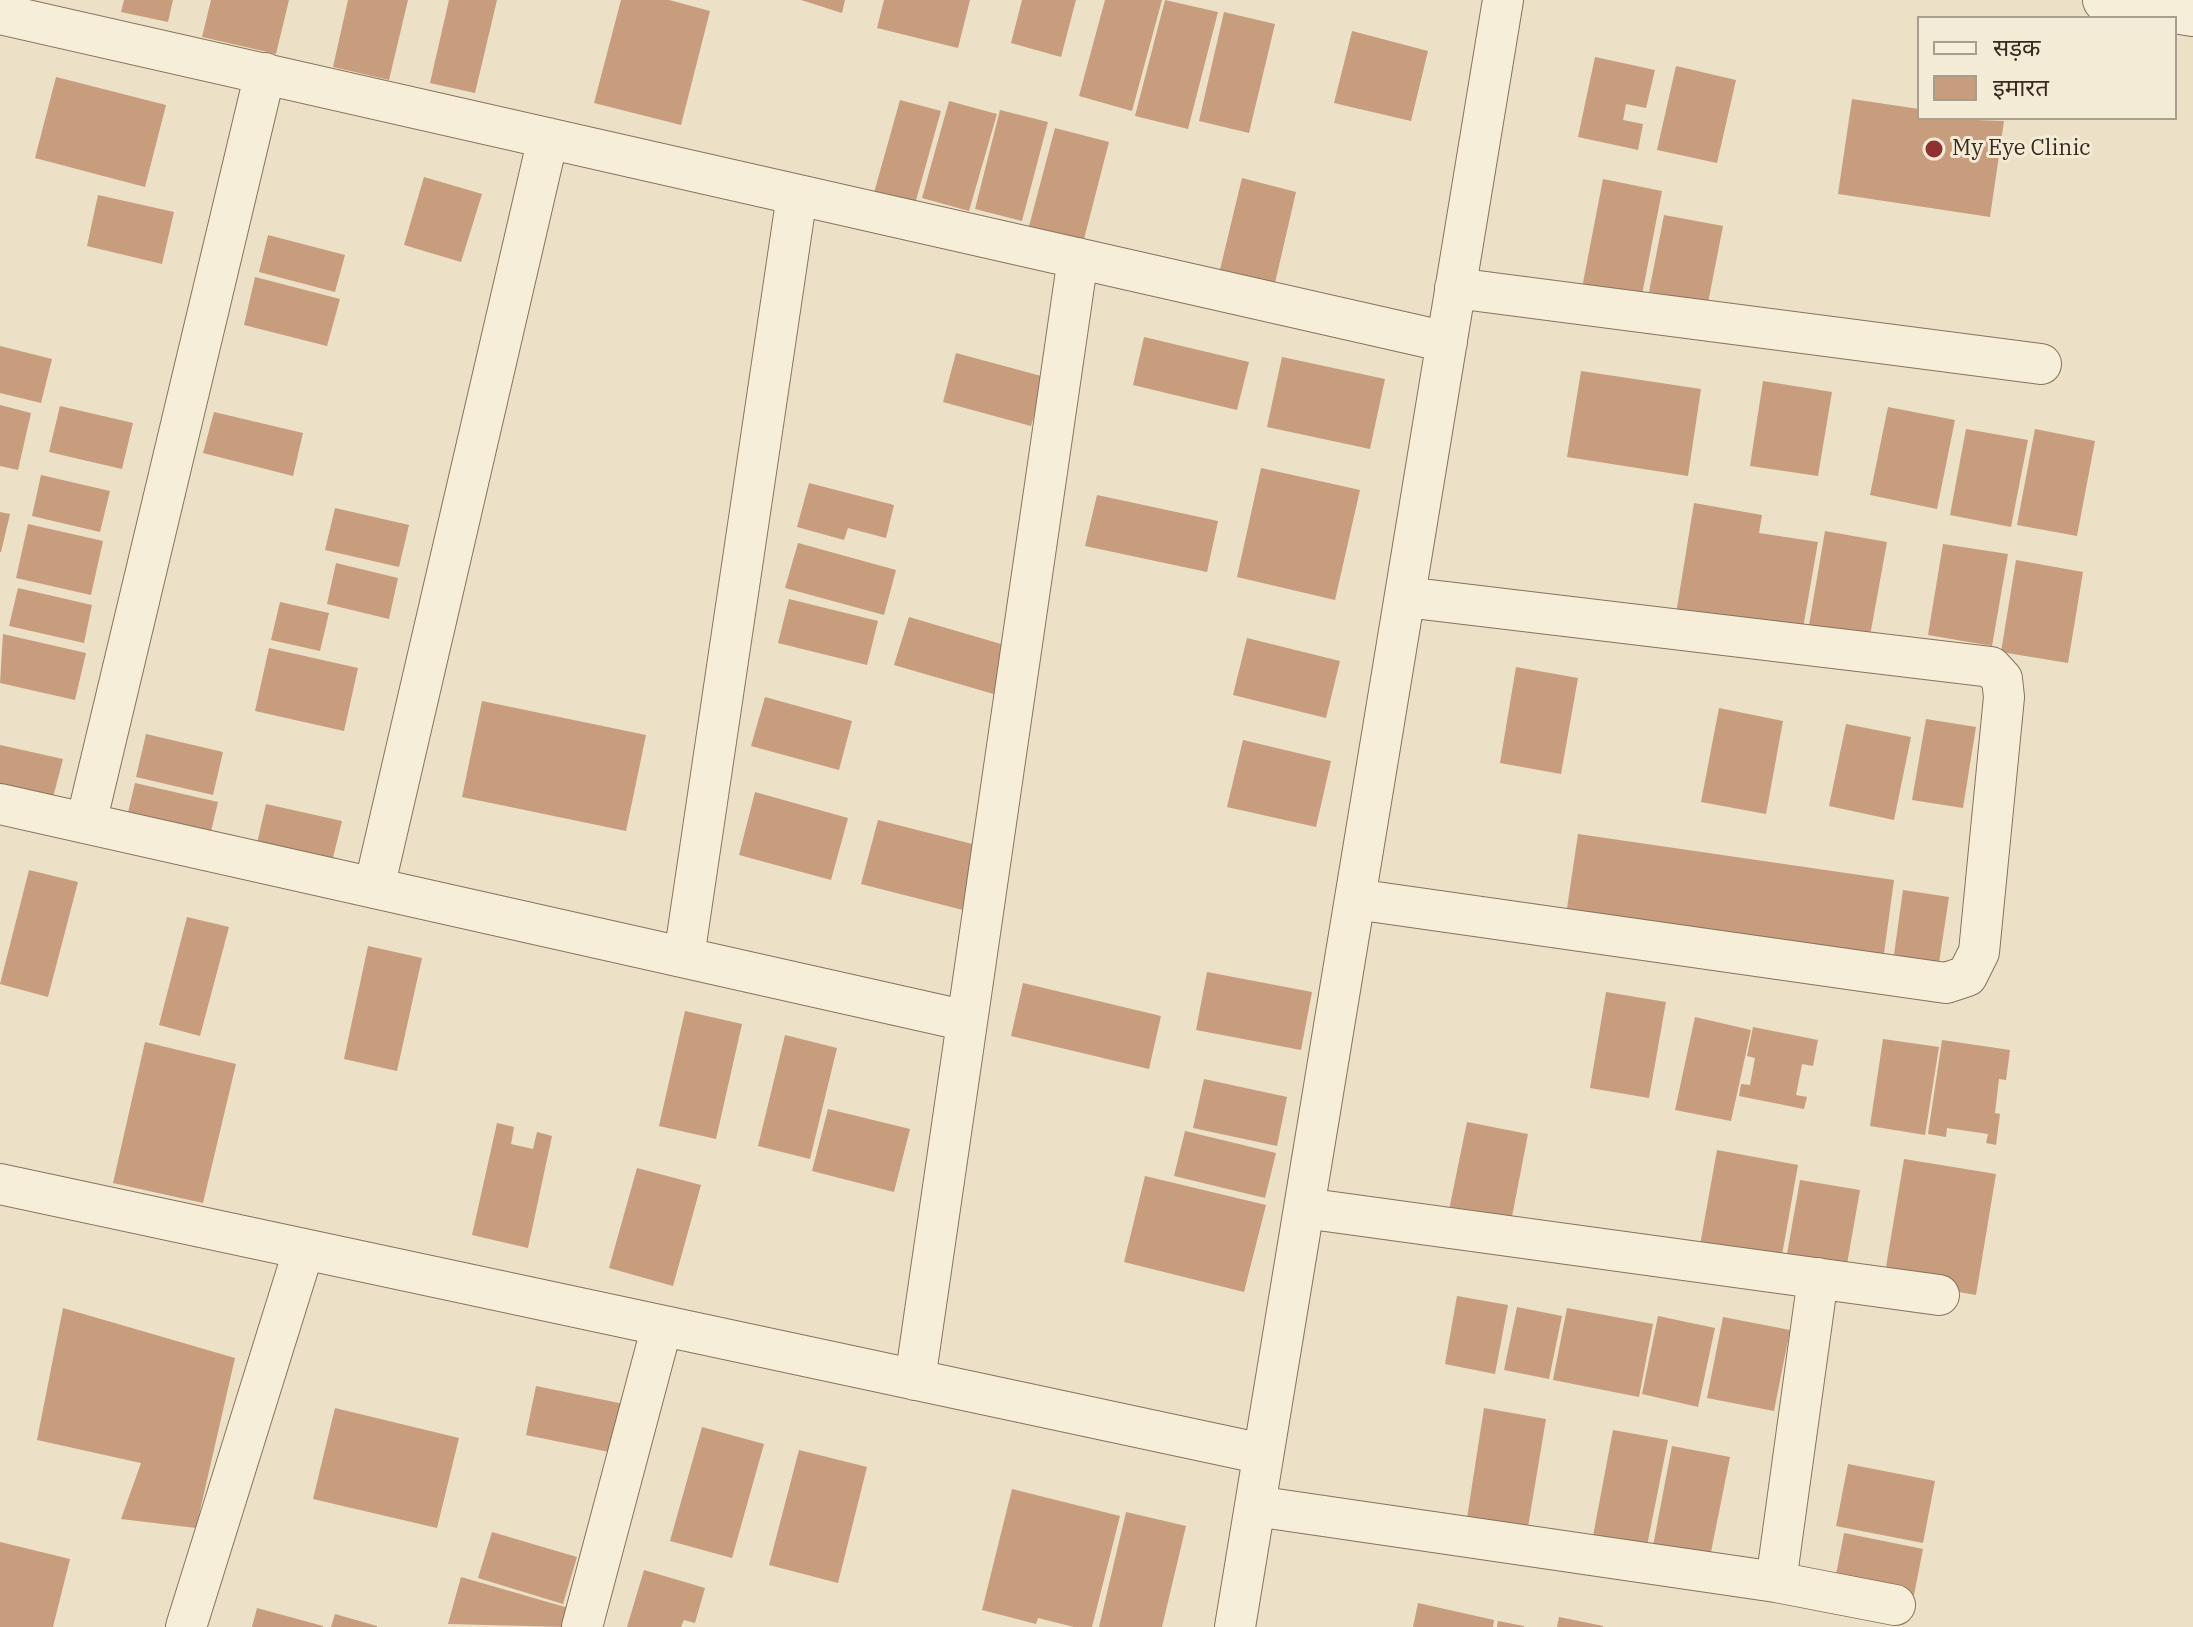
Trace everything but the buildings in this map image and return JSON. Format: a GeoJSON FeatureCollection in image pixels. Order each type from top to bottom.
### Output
{"type":"FeatureCollection","features":[{"type":"Feature","properties":{"kind":"street"},"geometry":{"type":"LineString","coordinates":[[1235,1627],[1503,0]]}},
{"type":"Feature","properties":{"kind":"street"},"geometry":{"type":"LineString","coordinates":[[2105,0],[2193,14]]}},
{"type":"Feature","properties":{"kind":"street"},"geometry":{"type":"LineString","coordinates":[[0,14],[1447,342]]}},
{"type":"Feature","properties":{"kind":"street"},"geometry":{"type":"LineString","coordinates":[[86,823],[265,73]]}},
{"type":"Feature","properties":{"kind":"street"},"geometry":{"type":"LineString","coordinates":[[374,888],[548,138]]}},
{"type":"Feature","properties":{"kind":"street"},"geometry":{"type":"LineString","coordinates":[[684,957],[797,195]]}},
{"type":"Feature","properties":{"kind":"street"},"geometry":{"type":"LineString","coordinates":[[915,1380],[1078,258]]}},
{"type":"Feature","properties":{"kind":"street"},"geometry":{"type":"LineString","coordinates":[[1455,288],[2041,364]]}},
{"type":"Feature","properties":{"kind":"street"},"geometry":{"type":"LineString","coordinates":[[1355,899],[1946,983],[1967,976],[1979,952],[2004,697],[2002,679],[1991,667],[1405,597]]}},
{"type":"Feature","properties":{"kind":"street"},"geometry":{"type":"LineString","coordinates":[[0,804],[967,1021]]}},
{"type":"Feature","properties":{"kind":"street"},"geometry":{"type":"LineString","coordinates":[[0,1184],[1263,1454]]}},
{"type":"Feature","properties":{"kind":"street"},"geometry":{"type":"LineString","coordinates":[[1304,1208],[1939,1295]]}},
{"type":"Feature","properties":{"kind":"street"},"geometry":{"type":"LineString","coordinates":[[186,1627],[304,1249]]}},
{"type":"Feature","properties":{"kind":"street"},"geometry":{"type":"LineString","coordinates":[[1776,1582],[1818,1278]]}},
{"type":"Feature","properties":{"kind":"street"},"geometry":{"type":"LineString","coordinates":[[582,1627],[662,1326]]}},
{"type":"Feature","properties":{"kind":"street"},"geometry":{"type":"LineString","coordinates":[[1255,1506],[1776,1582],[1895,1605]]}},
{"type":"Feature","properties":{"kind":"place","name":"My Eye Clinic"},"geometry":{"type":"Point","coordinates":[1934,149]}}]}
